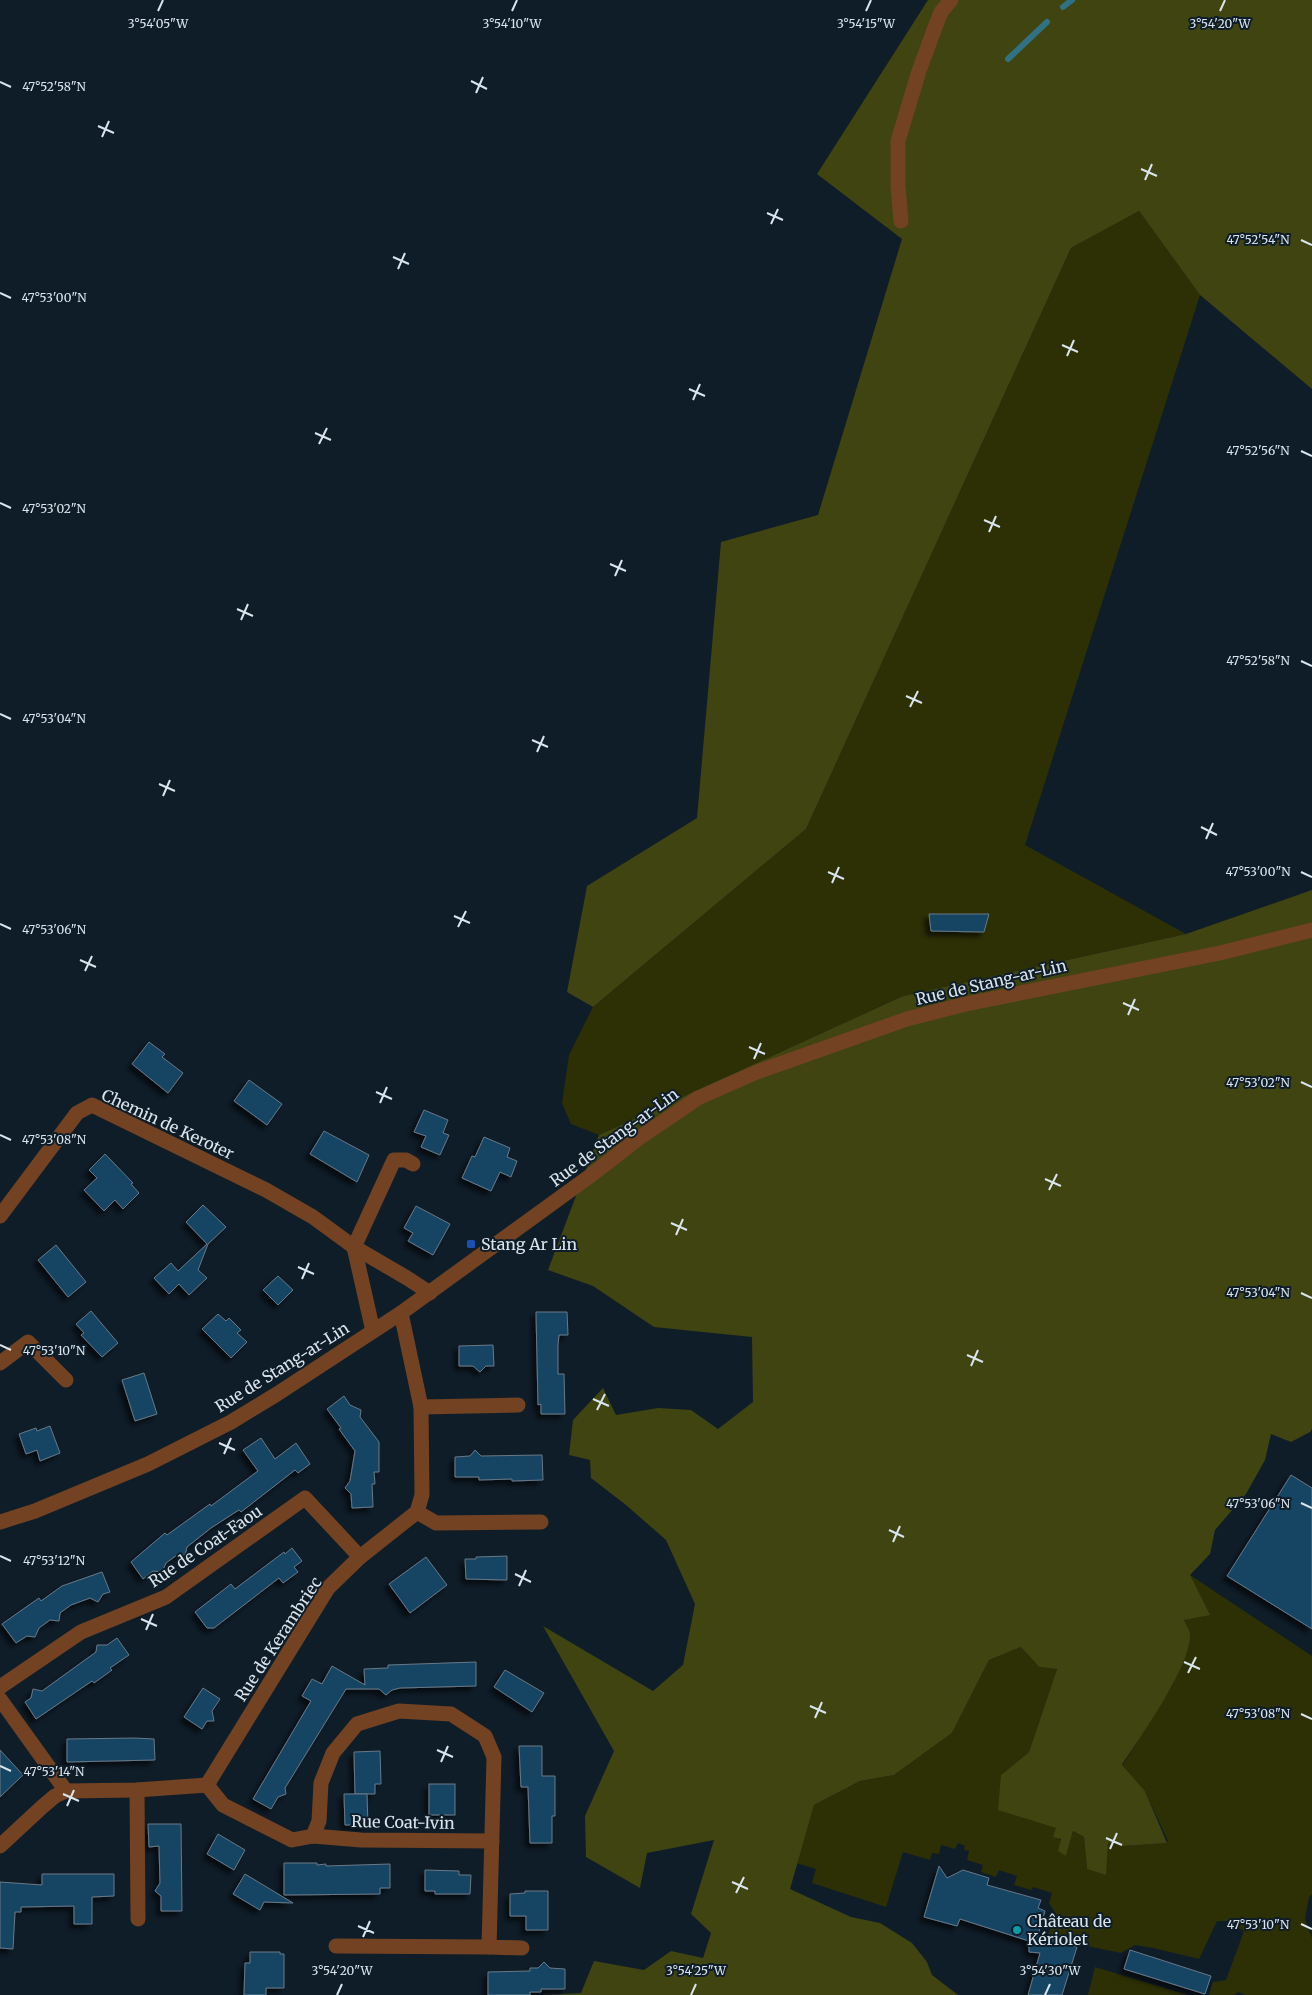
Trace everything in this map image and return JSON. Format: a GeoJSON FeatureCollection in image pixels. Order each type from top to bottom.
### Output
{"type":"FeatureCollection","features":[{"type":"Feature","properties":{"kind":"street"},"geometry":{"type":"LineString","coordinates":[[901,221],[898,186],[898,141],[939,6],[951,0]]}},
{"type":"Feature","properties":{"kind":"street","name":"Rue de Stang-ar-Lin"},"geometry":{"type":"LineString","coordinates":[[0,1522],[35,1511],[110,1481],[231,1422],[278,1394],[401,1314],[639,1138],[698,1098],[758,1072],[907,1019],[966,1004],[1220,953],[1312,930]]}},
{"type":"Feature","properties":{"kind":"street","name":"Chemin de Keroter"},"geometry":{"type":"LineString","coordinates":[[0,1216],[77,1113],[92,1105],[266,1190],[313,1217],[354,1247],[430,1293]]}},
{"type":"Feature","properties":{"kind":"street"},"geometry":{"type":"LineString","coordinates":[[374,1331],[354,1247],[394,1160],[406,1160],[413,1164]]}},
{"type":"Feature","properties":{"kind":"street"},"geometry":{"type":"LineString","coordinates":[[401,1314],[421,1407],[422,1495],[417,1512],[436,1523],[541,1522]]}},
{"type":"Feature","properties":{"kind":"street"},"geometry":{"type":"LineString","coordinates":[[0,1363],[28,1342],[66,1380]]}},
{"type":"Feature","properties":{"kind":"street"},"geometry":{"type":"LineString","coordinates":[[421,1407],[518,1405]]}},
{"type":"Feature","properties":{"kind":"street","name":"Rue de Coat-Faou"},"geometry":{"type":"LineString","coordinates":[[0,1687],[81,1632],[166,1597],[305,1498],[360,1556]]}},
{"type":"Feature","properties":{"kind":"street","name":"Rue de Kerambriec"},"geometry":{"type":"LineString","coordinates":[[206,1785],[328,1588],[360,1556],[417,1512]]}},
{"type":"Feature","properties":{"kind":"street"},"geometry":{"type":"LineString","coordinates":[[0,1699],[66,1791]]}},
{"type":"Feature","properties":{"kind":"street"},"geometry":{"type":"LineString","coordinates":[[313,1836],[319,1821],[321,1783],[333,1753],[357,1724],[399,1711],[451,1714],[485,1736],[494,1757],[490,1948]]}},
{"type":"Feature","properties":{"kind":"street"},"geometry":{"type":"LineString","coordinates":[[0,1846],[55,1796],[66,1791],[137,1790],[206,1785]]}},
{"type":"Feature","properties":{"kind":"street","name":"Rue Coat-Ivin"},"geometry":{"type":"LineString","coordinates":[[206,1785],[223,1805],[292,1840],[313,1836],[361,1840],[492,1841]]}},
{"type":"Feature","properties":{"kind":"street"},"geometry":{"type":"LineString","coordinates":[[137,1790],[138,1919]]}},
{"type":"Feature","properties":{"kind":"street"},"geometry":{"type":"LineString","coordinates":[[336,1946],[522,1948]]}},
{"type":"Feature","properties":{"kind":"green space"},"geometry":{"type":"Polygon","coordinates":[[[928,0],[1312,0],[1312,389],[1200,295],[1139,211],[1071,248],[806,829],[593,1007],[567,992],[587,886],[697,818],[721,542],[818,515],[902,239],[817,174],[928,0]]]}},
{"type":"Feature","properties":{"kind":"green space"},"geometry":{"type":"Polygon","coordinates":[[[1139,211],[1200,295],[1025,845],[1186,934],[903,996],[599,1135],[571,1124],[562,1103],[569,1055],[593,1007],[806,829],[1071,248],[1139,211]]]}},
{"type":"Feature","properties":{"kind":"green space"},"geometry":{"type":"Polygon","coordinates":[[[1312,890],[1312,1429],[1291,1442],[1271,1434],[1265,1460],[1246,1494],[1215,1530],[1210,1554],[1190,1575],[1210,1615],[1184,1620],[1190,1634],[1188,1648],[1174,1683],[1122,1765],[1145,1791],[1167,1843],[1122,1846],[1108,1842],[1106,1875],[1087,1869],[1084,1837],[1073,1831],[1066,1856],[1058,1851],[1061,1839],[1053,1837],[1056,1828],[998,1810],[1001,1775],[1029,1752],[1057,1669],[1039,1667],[1021,1647],[989,1660],[952,1733],[894,1775],[860,1781],[814,1805],[790,1889],[851,1917],[880,1923],[912,1943],[927,1962],[932,1975],[958,1995],[542,1995],[581,1993],[594,1961],[644,1970],[671,1951],[703,1958],[711,1933],[691,1914],[714,1840],[647,1853],[640,1888],[586,1857],[585,1816],[614,1751],[543,1626],[653,1691],[683,1665],[695,1604],[666,1540],[591,1478],[590,1460],[569,1455],[573,1420],[603,1388],[616,1415],[658,1408],[691,1410],[718,1429],[753,1402],[752,1337],[654,1327],[593,1286],[548,1270],[599,1135],[903,996],[1186,934],[1312,890]]]}},
{"type":"Feature","properties":{"kind":"green space"},"geometry":{"type":"Polygon","coordinates":[[[1190,1575],[1312,1656],[1312,1894],[1309,1897],[1305,1919],[1312,1938],[1312,1995],[1245,1995],[1238,1992],[1234,1995],[1209,1995],[1213,1982],[1226,1980],[1244,1931],[1228,1923],[1228,1921],[1217,1921],[1199,1959],[1135,1945],[1121,1953],[1087,1946],[1048,1934],[1056,1914],[1049,1903],[1052,1893],[1033,1887],[1031,1890],[1014,1885],[1017,1876],[999,1870],[996,1877],[981,1872],[983,1865],[967,1860],[969,1851],[964,1850],[965,1846],[958,1843],[955,1849],[941,1845],[939,1854],[932,1853],[930,1860],[903,1852],[886,1907],[812,1883],[816,1869],[796,1863],[814,1805],[860,1781],[894,1775],[952,1733],[989,1660],[1021,1647],[1039,1667],[1057,1669],[1029,1752],[1001,1775],[1056,1828],[1066,1856],[1073,1831],[1084,1837],[1087,1869],[1108,1842],[1122,1846],[1166,1843],[1168,1841],[1145,1791],[1122,1766],[1173,1685],[1188,1648],[1190,1633],[1184,1620],[1190,1575]]]}},
{"type":"Feature","properties":{"kind":"green space"},"geometry":{"type":"Polygon","coordinates":[[[1095,1967],[1188,1995],[1088,1995],[1095,1967]]]}},
{"type":"Feature","properties":{"kind":"building"},"geometry":{"type":"Polygon","coordinates":[[[929,914],[989,914],[984,932],[931,931],[929,914]]]}},
{"type":"Feature","properties":{"kind":"building"},"geometry":{"type":"Polygon","coordinates":[[[149,1042],[165,1054],[162,1057],[183,1073],[168,1093],[132,1064],[149,1042]]]}},
{"type":"Feature","properties":{"kind":"building"},"geometry":{"type":"Polygon","coordinates":[[[249,1080],[282,1104],[267,1125],[234,1101],[249,1080]]]}},
{"type":"Feature","properties":{"kind":"building"},"geometry":{"type":"Polygon","coordinates":[[[424,1110],[448,1120],[443,1133],[449,1135],[440,1155],[421,1147],[426,1136],[414,1132],[424,1110]]]}},
{"type":"Feature","properties":{"kind":"building"},"geometry":{"type":"Polygon","coordinates":[[[324,1131],[369,1155],[357,1182],[310,1154],[324,1131]]]}},
{"type":"Feature","properties":{"kind":"building"},"geometry":{"type":"Polygon","coordinates":[[[484,1137],[510,1148],[507,1157],[517,1161],[511,1177],[500,1172],[491,1191],[462,1178],[472,1156],[475,1157],[484,1137]]]}},
{"type":"Feature","properties":{"kind":"building"},"geometry":{"type":"Polygon","coordinates":[[[105,1154],[133,1183],[131,1184],[139,1193],[123,1209],[115,1200],[104,1211],[84,1190],[97,1178],[89,1170],[105,1154]]]}},
{"type":"Feature","properties":{"kind":"building"},"geometry":{"type":"Polygon","coordinates":[[[203,1205],[226,1227],[208,1244],[198,1270],[207,1278],[189,1295],[179,1284],[169,1294],[154,1278],[171,1263],[178,1271],[207,1244],[186,1222],[203,1205]]]}},
{"type":"Feature","properties":{"kind":"building"},"geometry":{"type":"Polygon","coordinates":[[[416,1206],[450,1224],[433,1255],[408,1241],[413,1233],[404,1228],[416,1206]]]}},
{"type":"Feature","properties":{"kind":"building"},"geometry":{"type":"Polygon","coordinates":[[[56,1245],[86,1282],[68,1297],[38,1260],[56,1245]]]}},
{"type":"Feature","properties":{"kind":"building"},"geometry":{"type":"Polygon","coordinates":[[[278,1276],[293,1290],[278,1305],[263,1290],[278,1276]]]}},
{"type":"Feature","properties":{"kind":"building"},"geometry":{"type":"Polygon","coordinates":[[[91,1311],[118,1343],[102,1357],[81,1335],[84,1333],[76,1324],[91,1311]]]}},
{"type":"Feature","properties":{"kind":"building"},"geometry":{"type":"Polygon","coordinates":[[[536,1312],[567,1312],[568,1335],[559,1335],[558,1345],[558,1374],[564,1374],[565,1414],[541,1414],[541,1404],[538,1405],[536,1312]]]}},
{"type":"Feature","properties":{"kind":"building"},"geometry":{"type":"Polygon","coordinates":[[[218,1314],[226,1321],[229,1318],[241,1330],[237,1333],[247,1342],[231,1358],[202,1329],[218,1314]]]}},
{"type":"Feature","properties":{"kind":"building"},"geometry":{"type":"Polygon","coordinates":[[[493,1345],[494,1366],[486,1366],[480,1372],[473,1366],[459,1366],[459,1346],[493,1345]]]}},
{"type":"Feature","properties":{"kind":"building"},"geometry":{"type":"Polygon","coordinates":[[[144,1373],[157,1414],[135,1421],[122,1380],[144,1373]]]}},
{"type":"Feature","properties":{"kind":"building"},"geometry":{"type":"Polygon","coordinates":[[[344,1396],[350,1405],[361,1410],[360,1417],[379,1442],[379,1472],[374,1472],[375,1484],[372,1484],[373,1507],[352,1508],[351,1494],[345,1488],[350,1481],[355,1451],[327,1409],[344,1396]]]}},
{"type":"Feature","properties":{"kind":"building"},"geometry":{"type":"Polygon","coordinates":[[[50,1426],[60,1453],[40,1461],[37,1450],[26,1454],[19,1434],[36,1428],[37,1431],[50,1426]]]}},
{"type":"Feature","properties":{"kind":"building"},"geometry":{"type":"Polygon","coordinates":[[[261,1438],[275,1459],[296,1443],[310,1464],[298,1473],[295,1470],[241,1512],[239,1510],[211,1528],[187,1547],[185,1555],[177,1555],[166,1563],[162,1572],[153,1571],[143,1579],[131,1562],[165,1533],[167,1535],[210,1504],[211,1506],[258,1471],[243,1450],[261,1438]]]}},
{"type":"Feature","properties":{"kind":"building"},"geometry":{"type":"Polygon","coordinates":[[[475,1450],[481,1456],[542,1455],[543,1480],[479,1480],[479,1477],[455,1477],[455,1457],[470,1456],[475,1450]]]}},
{"type":"Feature","properties":{"kind":"building"},"geometry":{"type":"Polygon","coordinates":[[[1291,1475],[1312,1488],[1312,1629],[1227,1576],[1291,1475]]]}},
{"type":"Feature","properties":{"kind":"building"},"geometry":{"type":"Polygon","coordinates":[[[292,1548],[302,1561],[294,1567],[298,1572],[283,1583],[279,1578],[214,1628],[207,1628],[195,1612],[231,1584],[235,1589],[292,1548]]]}},
{"type":"Feature","properties":{"kind":"building"},"geometry":{"type":"Polygon","coordinates":[[[507,1556],[507,1580],[466,1579],[465,1559],[507,1556]]]}},
{"type":"Feature","properties":{"kind":"building"},"geometry":{"type":"Polygon","coordinates":[[[426,1557],[447,1585],[410,1613],[389,1584],[426,1557]]]}},
{"type":"Feature","properties":{"kind":"building"},"geometry":{"type":"Polygon","coordinates":[[[102,1572],[110,1592],[103,1594],[98,1602],[90,1598],[71,1605],[60,1613],[59,1621],[50,1620],[39,1628],[35,1637],[27,1636],[16,1643],[2,1624],[39,1598],[41,1601],[62,1586],[102,1572]]]}},
{"type":"Feature","properties":{"kind":"building"},"geometry":{"type":"Polygon","coordinates":[[[117,1638],[129,1655],[110,1668],[112,1670],[94,1683],[92,1681],[36,1719],[25,1702],[31,1698],[33,1689],[42,1691],[96,1652],[97,1645],[107,1645],[117,1638]]]}},
{"type":"Feature","properties":{"kind":"building"},"geometry":{"type":"Polygon","coordinates":[[[476,1662],[476,1686],[400,1688],[392,1690],[386,1695],[379,1689],[346,1689],[285,1788],[286,1794],[278,1797],[271,1809],[253,1799],[311,1701],[302,1696],[312,1679],[322,1684],[332,1666],[365,1685],[364,1669],[388,1668],[388,1665],[476,1662]]]}},
{"type":"Feature","properties":{"kind":"building"},"geometry":{"type":"Polygon","coordinates":[[[505,1670],[544,1693],[532,1712],[494,1687],[505,1670]]]}},
{"type":"Feature","properties":{"kind":"building"},"geometry":{"type":"Polygon","coordinates":[[[203,1688],[220,1699],[212,1711],[214,1721],[207,1721],[202,1729],[184,1717],[203,1688]]]}},
{"type":"Feature","properties":{"kind":"building"},"geometry":{"type":"Polygon","coordinates":[[[67,1739],[154,1739],[155,1760],[67,1762],[67,1739]]]}},
{"type":"Feature","properties":{"kind":"building"},"geometry":{"type":"Polygon","coordinates":[[[519,1746],[542,1746],[542,1776],[555,1776],[555,1816],[552,1816],[552,1843],[530,1843],[528,1787],[521,1787],[519,1746]]]}},
{"type":"Feature","properties":{"kind":"building"},"geometry":{"type":"Polygon","coordinates":[[[0,1750],[23,1775],[0,1797],[0,1750]]]}},
{"type":"Feature","properties":{"kind":"building"},"geometry":{"type":"Polygon","coordinates":[[[380,1751],[381,1784],[375,1784],[375,1794],[355,1794],[354,1752],[380,1751]]]}},
{"type":"Feature","properties":{"kind":"building"},"geometry":{"type":"Polygon","coordinates":[[[429,1784],[455,1784],[455,1815],[429,1815],[429,1784]]]}},
{"type":"Feature","properties":{"kind":"building"},"geometry":{"type":"Polygon","coordinates":[[[344,1794],[367,1794],[368,1825],[345,1825],[344,1794]]]}},
{"type":"Feature","properties":{"kind":"building"},"geometry":{"type":"Polygon","coordinates":[[[148,1824],[181,1824],[182,1911],[161,1911],[161,1896],[155,1891],[160,1883],[159,1846],[149,1847],[148,1824]]]}},
{"type":"Feature","properties":{"kind":"building"},"geometry":{"type":"Polygon","coordinates":[[[218,1834],[245,1850],[234,1870],[207,1854],[218,1834]]]}},
{"type":"Feature","properties":{"kind":"building"},"geometry":{"type":"Polygon","coordinates":[[[284,1863],[317,1863],[317,1865],[326,1864],[326,1866],[390,1864],[390,1888],[380,1888],[380,1894],[284,1895],[284,1863]]]}},
{"type":"Feature","properties":{"kind":"building","name":"Château de Kériolet"},"geometry":{"type":"Polygon","coordinates":[[[939,1866],[947,1878],[963,1870],[989,1878],[987,1885],[1041,1900],[1038,1908],[1045,1911],[1038,1935],[1077,1947],[1062,1995],[1028,1995],[1040,1953],[1029,1952],[1029,1941],[960,1919],[957,1926],[924,1917],[939,1866]]]}},
{"type":"Feature","properties":{"kind":"building"},"geometry":{"type":"Polygon","coordinates":[[[425,1870],[459,1871],[459,1875],[471,1875],[470,1894],[435,1894],[435,1891],[425,1891],[425,1870]]]}},
{"type":"Feature","properties":{"kind":"building"},"geometry":{"type":"Polygon","coordinates":[[[42,1874],[114,1874],[114,1896],[92,1897],[92,1924],[74,1924],[74,1906],[21,1907],[21,1912],[15,1912],[13,1949],[0,1948],[0,1882],[42,1885],[42,1874]]]}},
{"type":"Feature","properties":{"kind":"building"},"geometry":{"type":"Polygon","coordinates":[[[245,1874],[293,1903],[264,1902],[260,1910],[233,1894],[245,1874]]]}},
{"type":"Feature","properties":{"kind":"building"},"geometry":{"type":"Polygon","coordinates":[[[525,1891],[548,1891],[548,1930],[526,1930],[526,1916],[510,1916],[510,1894],[525,1893],[525,1891]]]}},
{"type":"Feature","properties":{"kind":"building"},"geometry":{"type":"Polygon","coordinates":[[[1130,1950],[1211,1976],[1205,1994],[1124,1969],[1130,1950]]]}},
{"type":"Feature","properties":{"kind":"building"},"geometry":{"type":"Polygon","coordinates":[[[250,1952],[280,1952],[280,1954],[284,1954],[284,1988],[266,1988],[266,1995],[244,1995],[245,1963],[250,1963],[250,1952]]]}},
{"type":"Feature","properties":{"kind":"building"},"geometry":{"type":"Polygon","coordinates":[[[544,1962],[550,1968],[565,1969],[565,1989],[541,1989],[541,1992],[530,1992],[530,1995],[488,1995],[488,1972],[530,1971],[530,1968],[538,1968],[544,1962]]]}},
{"type":"Feature","properties":{"kind":"waterway"},"geometry":{"type":"LineString","coordinates":[[1063,7],[1072,0]]}},
{"type":"Feature","properties":{"kind":"waterway"},"geometry":{"type":"LineString","coordinates":[[1008,59],[1047,22]]}},
{"type":"Feature","properties":{"kind":"place","name":"Stang Ar Lin"},"geometry":{"type":"Point","coordinates":[471,1244]}},
{"type":"Feature","properties":{"kind":"place","name":"Château de Kériolet"},"geometry":{"type":"Point","coordinates":[1017,1930]}}]}
